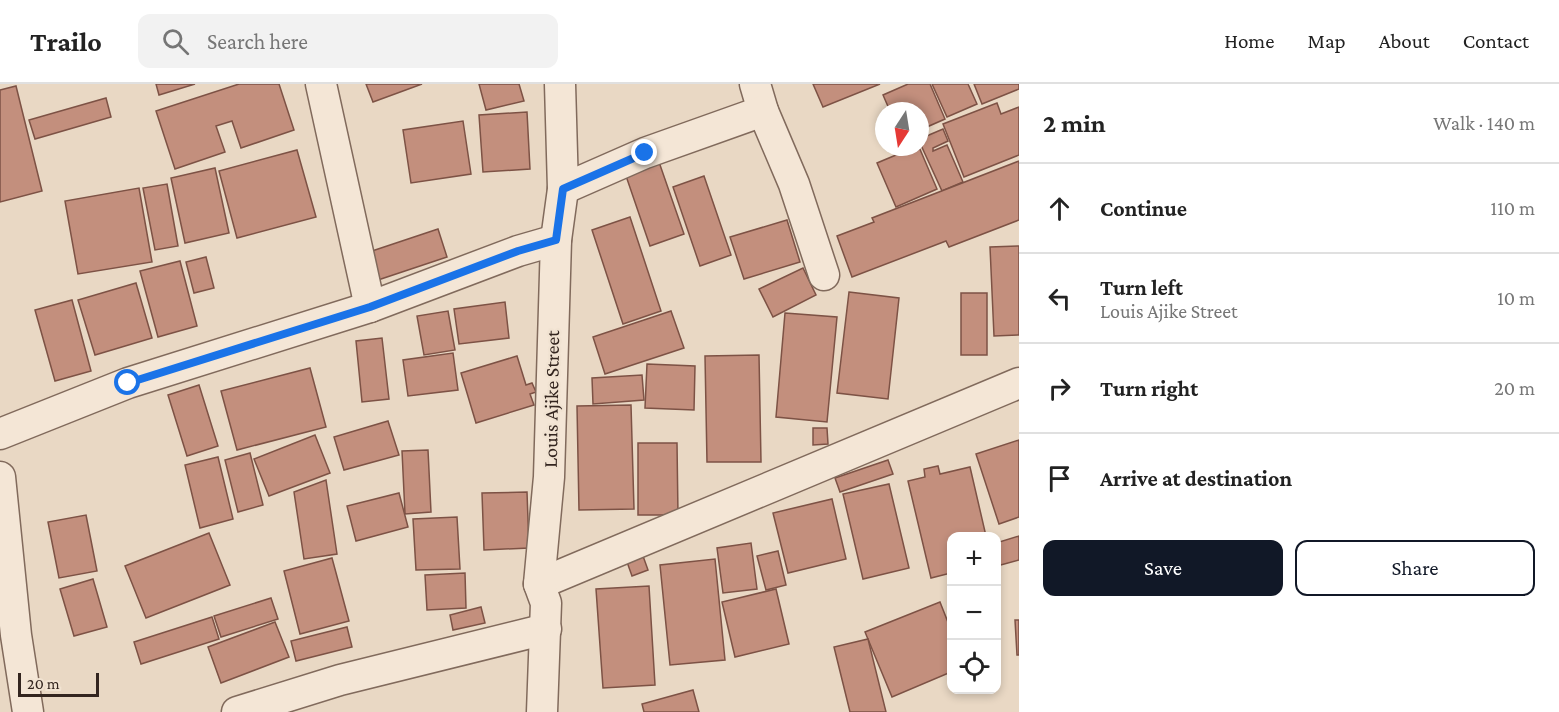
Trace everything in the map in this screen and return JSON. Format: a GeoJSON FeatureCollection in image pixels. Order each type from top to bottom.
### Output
{"type":"FeatureCollection","features":[{"type":"Feature","properties":{"kind":"street"},"geometry":{"type":"LineString","coordinates":[[321,84],[370,307]]}},
{"type":"Feature","properties":{"kind":"street","name":"Louis Ajike Street"},"geometry":{"type":"LineString","coordinates":[[542,712],[546,603],[539,584],[549,477],[556,240],[563,189],[560,84]]}},
{"type":"Feature","properties":{"kind":"street"},"geometry":{"type":"LineString","coordinates":[[563,189],[645,153],[759,98],[794,183],[824,275]]}},
{"type":"Feature","properties":{"kind":"street"},"geometry":{"type":"LineString","coordinates":[[0,434],[128,383],[370,307],[518,251],[556,240]]}},
{"type":"Feature","properties":{"kind":"street"},"geometry":{"type":"LineString","coordinates":[[539,584],[1019,383]]}},
{"type":"Feature","properties":{"kind":"street"},"geometry":{"type":"LineString","coordinates":[[0,477],[8,639],[28,712]]}},
{"type":"Feature","properties":{"kind":"street"},"geometry":{"type":"LineString","coordinates":[[237,712],[340,680],[546,629]]}},
{"type":"Feature","properties":{"kind":"building"},"geometry":{"type":"Polygon","coordinates":[[[156,84],[195,84],[159,95],[156,84]]]}},
{"type":"Feature","properties":{"kind":"building"},"geometry":{"type":"Polygon","coordinates":[[[239,84],[279,84],[294,130],[241,148],[232,121],[216,126],[225,152],[175,169],[156,111],[239,84]]]}},
{"type":"Feature","properties":{"kind":"building"},"geometry":{"type":"Polygon","coordinates":[[[366,84],[422,84],[373,102],[366,84]]]}},
{"type":"Feature","properties":{"kind":"building"},"geometry":{"type":"Polygon","coordinates":[[[479,84],[519,84],[524,101],[486,110],[479,84]]]}},
{"type":"Feature","properties":{"kind":"building"},"geometry":{"type":"Polygon","coordinates":[[[813,84],[880,84],[823,107],[813,84]]]}},
{"type":"Feature","properties":{"kind":"building"},"geometry":{"type":"Polygon","coordinates":[[[908,84],[930,84],[945,119],[929,126],[929,102],[886,102],[883,95],[908,84]]]}},
{"type":"Feature","properties":{"kind":"building"},"geometry":{"type":"Polygon","coordinates":[[[932,84],[968,84],[977,104],[947,117],[932,84]]]}},
{"type":"Feature","properties":{"kind":"building"},"geometry":{"type":"Polygon","coordinates":[[[974,84],[1019,84],[1019,89],[982,104],[974,84]]]}},
{"type":"Feature","properties":{"kind":"building"},"geometry":{"type":"Polygon","coordinates":[[[16,86],[42,191],[0,202],[0,90],[16,86]]]}},
{"type":"Feature","properties":{"kind":"building"},"geometry":{"type":"Polygon","coordinates":[[[106,98],[111,117],[35,139],[29,120],[106,98]]]}},
{"type":"Feature","properties":{"kind":"building"},"geometry":{"type":"Polygon","coordinates":[[[997,103],[1001,114],[1019,107],[1019,155],[964,177],[943,124],[997,103]]]}},
{"type":"Feature","properties":{"kind":"building"},"geometry":{"type":"Polygon","coordinates":[[[527,112],[530,169],[483,172],[479,115],[527,112]]]}},
{"type":"Feature","properties":{"kind":"building"},"geometry":{"type":"Polygon","coordinates":[[[463,121],[471,174],[411,183],[403,130],[463,121]]]}},
{"type":"Feature","properties":{"kind":"building"},"geometry":{"type":"Polygon","coordinates":[[[943,129],[948,141],[933,148],[933,151],[947,145],[963,182],[942,191],[926,156],[929,156],[929,135],[943,129]]]}},
{"type":"Feature","properties":{"kind":"building"},"geometry":{"type":"Polygon","coordinates":[[[297,150],[316,217],[237,238],[219,171],[297,150]]]}},
{"type":"Feature","properties":{"kind":"building"},"geometry":{"type":"Polygon","coordinates":[[[894,156],[923,156],[937,189],[896,207],[877,163],[894,156]]]}},
{"type":"Feature","properties":{"kind":"building"},"geometry":{"type":"Polygon","coordinates":[[[1019,161],[1019,220],[949,247],[946,241],[852,277],[837,236],[874,222],[872,218],[1019,161]]]}},
{"type":"Feature","properties":{"kind":"building"},"geometry":{"type":"Polygon","coordinates":[[[659,162],[684,234],[650,246],[625,173],[659,162]]]}},
{"type":"Feature","properties":{"kind":"building"},"geometry":{"type":"Polygon","coordinates":[[[215,168],[229,233],[185,243],[171,178],[215,168]]]}},
{"type":"Feature","properties":{"kind":"building"},"geometry":{"type":"Polygon","coordinates":[[[704,176],[731,255],[700,266],[673,187],[704,176]]]}},
{"type":"Feature","properties":{"kind":"building"},"geometry":{"type":"Polygon","coordinates":[[[167,184],[178,246],[155,250],[143,188],[167,184]]]}},
{"type":"Feature","properties":{"kind":"building"},"geometry":{"type":"Polygon","coordinates":[[[139,188],[152,262],[78,274],[65,201],[139,188]]]}},
{"type":"Feature","properties":{"kind":"building"},"geometry":{"type":"Polygon","coordinates":[[[630,217],[661,311],[623,324],[592,230],[630,217]]]}},
{"type":"Feature","properties":{"kind":"building"},"geometry":{"type":"Polygon","coordinates":[[[787,220],[800,262],[744,279],[730,237],[787,220]]]}},
{"type":"Feature","properties":{"kind":"building"},"geometry":{"type":"Polygon","coordinates":[[[438,229],[447,257],[369,283],[360,255],[438,229]]]}},
{"type":"Feature","properties":{"kind":"building"},"geometry":{"type":"Polygon","coordinates":[[[1019,246],[1019,335],[994,336],[990,247],[1019,246]]]}},
{"type":"Feature","properties":{"kind":"building"},"geometry":{"type":"Polygon","coordinates":[[[206,257],[214,288],[194,293],[186,262],[206,257]]]}},
{"type":"Feature","properties":{"kind":"building"},"geometry":{"type":"Polygon","coordinates":[[[180,261],[197,326],[158,337],[140,271],[180,261]]]}},
{"type":"Feature","properties":{"kind":"building"},"geometry":{"type":"Polygon","coordinates":[[[803,268],[816,295],[773,317],[759,289],[803,268]]]}},
{"type":"Feature","properties":{"kind":"building"},"geometry":{"type":"Polygon","coordinates":[[[136,283],[152,338],[95,355],[78,300],[136,283]]]}},
{"type":"Feature","properties":{"kind":"building"},"geometry":{"type":"Polygon","coordinates":[[[849,292],[899,298],[888,399],[837,393],[849,292]]]}},
{"type":"Feature","properties":{"kind":"building"},"geometry":{"type":"Polygon","coordinates":[[[961,293],[987,293],[987,355],[961,355],[961,293]]]}},
{"type":"Feature","properties":{"kind":"building"},"geometry":{"type":"Polygon","coordinates":[[[72,300],[91,371],[55,381],[35,310],[72,300]]]}},
{"type":"Feature","properties":{"kind":"building"},"geometry":{"type":"Polygon","coordinates":[[[505,302],[509,338],[459,344],[454,309],[505,302]]]}},
{"type":"Feature","properties":{"kind":"building"},"geometry":{"type":"Polygon","coordinates":[[[448,311],[455,350],[424,355],[417,316],[448,311]]]}},
{"type":"Feature","properties":{"kind":"building"},"geometry":{"type":"Polygon","coordinates":[[[671,311],[684,348],[605,374],[593,337],[671,311]]]}},
{"type":"Feature","properties":{"kind":"building"},"geometry":{"type":"Polygon","coordinates":[[[785,313],[837,317],[827,422],[776,417],[785,313]]]}},
{"type":"Feature","properties":{"kind":"building"},"geometry":{"type":"Polygon","coordinates":[[[382,338],[389,399],[362,402],[356,341],[382,338]]]}},
{"type":"Feature","properties":{"kind":"building"},"geometry":{"type":"Polygon","coordinates":[[[453,353],[458,390],[408,396],[403,360],[453,353]]]}},
{"type":"Feature","properties":{"kind":"building"},"geometry":{"type":"Polygon","coordinates":[[[759,355],[761,462],[707,462],[705,356],[759,355]]]}},
{"type":"Feature","properties":{"kind":"building"},"geometry":{"type":"Polygon","coordinates":[[[517,356],[526,385],[532,383],[536,392],[530,394],[534,405],[476,423],[461,373],[517,356]]]}},
{"type":"Feature","properties":{"kind":"building"},"geometry":{"type":"Polygon","coordinates":[[[647,364],[695,366],[694,410],[645,408],[647,364]]]}},
{"type":"Feature","properties":{"kind":"building"},"geometry":{"type":"Polygon","coordinates":[[[310,368],[326,427],[237,450],[221,391],[310,368]]]}},
{"type":"Feature","properties":{"kind":"building"},"geometry":{"type":"Polygon","coordinates":[[[642,375],[644,400],[593,404],[592,378],[642,375]]]}},
{"type":"Feature","properties":{"kind":"building"},"geometry":{"type":"Polygon","coordinates":[[[199,385],[218,446],[187,456],[168,395],[199,385]]]}},
{"type":"Feature","properties":{"kind":"building"},"geometry":{"type":"Polygon","coordinates":[[[631,405],[634,509],[579,510],[577,406],[631,405]]]}},
{"type":"Feature","properties":{"kind":"building"},"geometry":{"type":"Polygon","coordinates":[[[388,421],[399,455],[344,470],[334,437],[388,421]]]}},
{"type":"Feature","properties":{"kind":"building"},"geometry":{"type":"Polygon","coordinates":[[[813,428],[827,428],[828,444],[813,445],[813,428]]]}},
{"type":"Feature","properties":{"kind":"building"},"geometry":{"type":"Polygon","coordinates":[[[315,435],[330,473],[269,496],[254,459],[315,435]]]}},
{"type":"Feature","properties":{"kind":"building"},"geometry":{"type":"Polygon","coordinates":[[[1019,440],[1019,517],[999,524],[976,454],[1019,440]]]}},
{"type":"Feature","properties":{"kind":"building"},"geometry":{"type":"Polygon","coordinates":[[[638,443],[677,443],[678,515],[638,515],[638,443]]]}},
{"type":"Feature","properties":{"kind":"building"},"geometry":{"type":"Polygon","coordinates":[[[428,450],[431,512],[405,514],[402,451],[428,450]]]}},
{"type":"Feature","properties":{"kind":"building"},"geometry":{"type":"Polygon","coordinates":[[[250,453],[263,505],[238,512],[225,460],[250,453]]]}},
{"type":"Feature","properties":{"kind":"building"},"geometry":{"type":"Polygon","coordinates":[[[218,457],[233,519],[200,528],[185,465],[218,457]]]}},
{"type":"Feature","properties":{"kind":"building"},"geometry":{"type":"Polygon","coordinates":[[[888,460],[893,474],[840,492],[835,478],[888,460]]]}},
{"type":"Feature","properties":{"kind":"building"},"geometry":{"type":"Polygon","coordinates":[[[938,466],[940,474],[970,467],[985,532],[947,532],[947,574],[931,578],[908,481],[925,477],[924,469],[938,466]]]}},
{"type":"Feature","properties":{"kind":"building"},"geometry":{"type":"Polygon","coordinates":[[[326,480],[337,554],[304,559],[294,492],[326,480]]]}},
{"type":"Feature","properties":{"kind":"building"},"geometry":{"type":"Polygon","coordinates":[[[889,484],[909,568],[863,579],[843,494],[889,484]]]}},
{"type":"Feature","properties":{"kind":"building"},"geometry":{"type":"Polygon","coordinates":[[[527,492],[529,548],[484,550],[482,493],[527,492]]]}},
{"type":"Feature","properties":{"kind":"building"},"geometry":{"type":"Polygon","coordinates":[[[399,493],[408,527],[356,541],[347,506],[399,493]]]}},
{"type":"Feature","properties":{"kind":"building"},"geometry":{"type":"Polygon","coordinates":[[[832,499],[846,559],[788,573],[773,513],[832,499]]]}},
{"type":"Feature","properties":{"kind":"building"},"geometry":{"type":"Polygon","coordinates":[[[86,515],[97,571],[59,578],[48,522],[86,515]]]}},
{"type":"Feature","properties":{"kind":"building"},"geometry":{"type":"Polygon","coordinates":[[[457,517],[460,569],[416,570],[413,519],[457,517]]]}},
{"type":"Feature","properties":{"kind":"building"},"geometry":{"type":"Polygon","coordinates":[[[209,533],[230,585],[146,618],[125,566],[209,533]]]}},
{"type":"Feature","properties":{"kind":"building"},"geometry":{"type":"Polygon","coordinates":[[[1019,536],[1019,560],[1001,565],[1001,541],[1019,536]]]}},
{"type":"Feature","properties":{"kind":"building"},"geometry":{"type":"Polygon","coordinates":[[[751,543],[757,589],[723,593],[717,548],[751,543]]]}},
{"type":"Feature","properties":{"kind":"building"},"geometry":{"type":"Polygon","coordinates":[[[778,551],[786,585],[766,590],[757,556],[778,551]]]}},
{"type":"Feature","properties":{"kind":"building"},"geometry":{"type":"Polygon","coordinates":[[[643,556],[648,570],[632,576],[627,562],[643,556]]]}},
{"type":"Feature","properties":{"kind":"building"},"geometry":{"type":"Polygon","coordinates":[[[332,558],[349,621],[300,634],[284,571],[332,558]]]}},
{"type":"Feature","properties":{"kind":"building"},"geometry":{"type":"Polygon","coordinates":[[[715,559],[725,660],[670,665],[660,565],[715,559]]]}},
{"type":"Feature","properties":{"kind":"building"},"geometry":{"type":"Polygon","coordinates":[[[465,573],[466,608],[427,610],[425,575],[465,573]]]}},
{"type":"Feature","properties":{"kind":"building"},"geometry":{"type":"Polygon","coordinates":[[[93,579],[107,627],[74,636],[60,589],[93,579]]]}},
{"type":"Feature","properties":{"kind":"building"},"geometry":{"type":"Polygon","coordinates":[[[649,586],[655,685],[603,688],[596,589],[649,586]]]}},
{"type":"Feature","properties":{"kind":"building"},"geometry":{"type":"Polygon","coordinates":[[[776,589],[789,644],[735,657],[722,602],[776,589]]]}},
{"type":"Feature","properties":{"kind":"building"},"geometry":{"type":"Polygon","coordinates":[[[271,598],[278,619],[221,637],[214,616],[271,598]]]}},
{"type":"Feature","properties":{"kind":"building"},"geometry":{"type":"Polygon","coordinates":[[[940,602],[947,620],[947,674],[892,697],[865,632],[940,602]]]}},
{"type":"Feature","properties":{"kind":"building"},"geometry":{"type":"Polygon","coordinates":[[[481,607],[485,623],[453,630],[450,615],[481,607]]]}},
{"type":"Feature","properties":{"kind":"building"},"geometry":{"type":"Polygon","coordinates":[[[212,617],[219,639],[141,664],[134,642],[212,617]]]}},
{"type":"Feature","properties":{"kind":"building"},"geometry":{"type":"Polygon","coordinates":[[[1015,620],[1019,620],[1019,655],[1017,655],[1015,620]]]}},
{"type":"Feature","properties":{"kind":"building"},"geometry":{"type":"Polygon","coordinates":[[[275,622],[289,657],[221,683],[208,647],[275,622]]]}},
{"type":"Feature","properties":{"kind":"building"},"geometry":{"type":"Polygon","coordinates":[[[347,627],[352,647],[296,661],[291,641],[347,627]]]}},
{"type":"Feature","properties":{"kind":"building"},"geometry":{"type":"Polygon","coordinates":[[[868,639],[886,712],[850,712],[834,647],[868,639]]]}},
{"type":"Feature","properties":{"kind":"building"},"geometry":{"type":"Polygon","coordinates":[[[693,690],[699,712],[644,712],[642,704],[693,690]]]}},
{"type":"Feature","properties":{"kind":"route"},"geometry":{"type":"LineString","coordinates":[[128,383],[370,307],[518,251],[556,240],[563,189],[645,153]]}}]}
